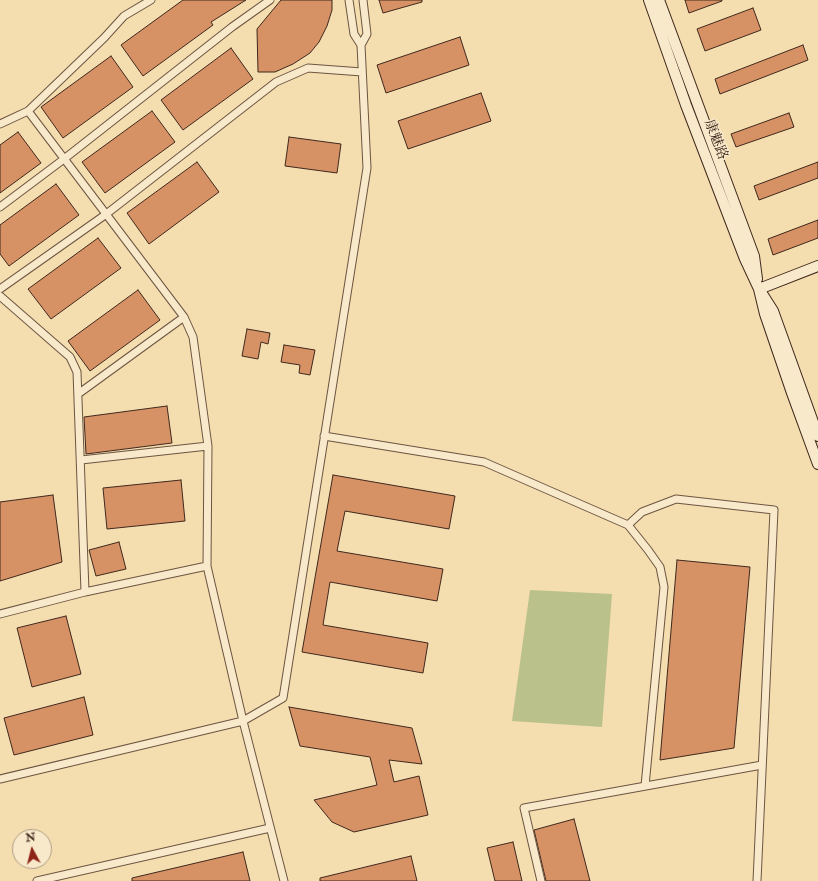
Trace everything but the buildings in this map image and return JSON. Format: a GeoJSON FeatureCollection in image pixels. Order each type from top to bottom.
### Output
{"type":"FeatureCollection","features":[{"type":"Feature","properties":{"kind":"main road","name":"康魅路"},"geometry":{"type":"LineString","coordinates":[[649,0],[686,105],[742,252],[759,289],[774,311],[818,436]]}},
{"type":"Feature","properties":{"kind":"main road","name":"康魅路"},"geometry":{"type":"LineString","coordinates":[[659,0],[754,256],[759,289],[765,314],[789,386],[818,464]]}},
{"type":"Feature","properties":{"kind":"main road"},"geometry":{"type":"LineString","coordinates":[[759,289],[818,266]]}},
{"type":"Feature","properties":{"kind":"street"},"geometry":{"type":"LineString","coordinates":[[0,124],[28,111],[104,38],[124,16],[151,0]]}},
{"type":"Feature","properties":{"kind":"street"},"geometry":{"type":"LineString","coordinates":[[0,207],[64,159],[232,27],[270,0]]}},
{"type":"Feature","properties":{"kind":"street"},"geometry":{"type":"LineString","coordinates":[[0,779],[243,721],[282,698],[367,168],[361,45],[354,34],[350,0]]}},
{"type":"Feature","properties":{"kind":"street"},"geometry":{"type":"LineString","coordinates":[[361,45],[367,34],[363,0]]}},
{"type":"Feature","properties":{"kind":"street"},"geometry":{"type":"LineString","coordinates":[[0,289],[105,215],[276,82],[308,68],[362,72]]}},
{"type":"Feature","properties":{"kind":"street"},"geometry":{"type":"LineString","coordinates":[[28,111],[105,215],[184,317],[193,337],[208,446],[207,566],[243,721],[284,881]]}},
{"type":"Feature","properties":{"kind":"street"},"geometry":{"type":"LineString","coordinates":[[0,296],[70,357],[77,372],[85,592]]}},
{"type":"Feature","properties":{"kind":"street"},"geometry":{"type":"LineString","coordinates":[[78,394],[184,317]]}},
{"type":"Feature","properties":{"kind":"street"},"geometry":{"type":"LineString","coordinates":[[324,436],[484,462],[628,525],[660,568],[664,587],[645,786]]}},
{"type":"Feature","properties":{"kind":"street"},"geometry":{"type":"LineString","coordinates":[[81,460],[208,446]]}},
{"type":"Feature","properties":{"kind":"street"},"geometry":{"type":"LineString","coordinates":[[628,525],[642,512],[676,500],[774,510],[757,881]]}},
{"type":"Feature","properties":{"kind":"street"},"geometry":{"type":"LineString","coordinates":[[0,614],[85,592],[207,566]]}},
{"type":"Feature","properties":{"kind":"street"},"geometry":{"type":"LineString","coordinates":[[541,881],[524,808],[762,765]]}},
{"type":"Feature","properties":{"kind":"street"},"geometry":{"type":"LineString","coordinates":[[37,881],[270,828]]}},
{"type":"Feature","properties":{"kind":"green space"},"geometry":{"type":"Polygon","coordinates":[[[530,590],[612,594],[602,727],[512,721],[530,590]]]}}]}
